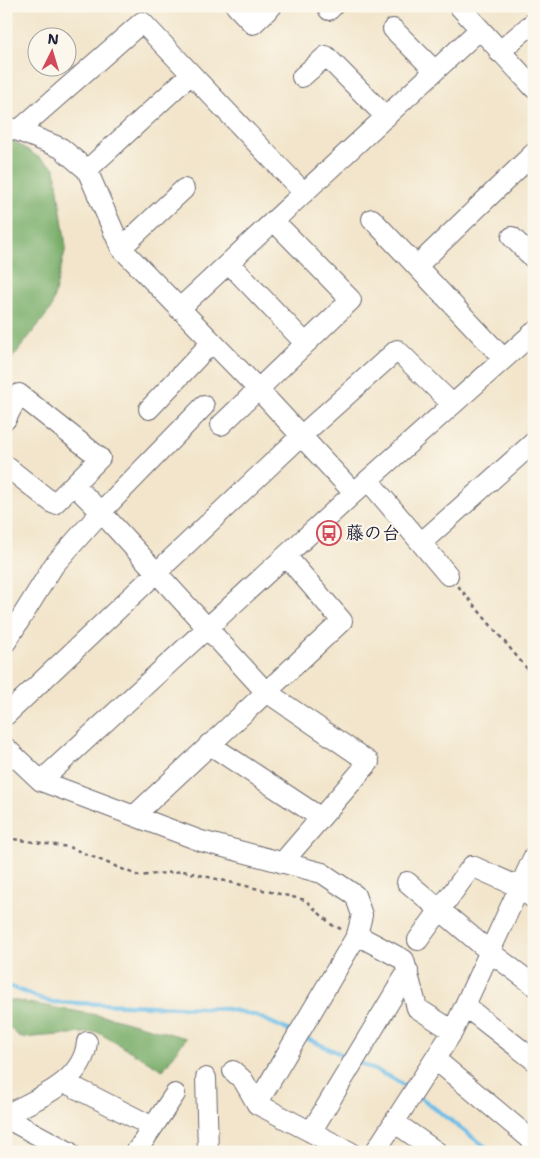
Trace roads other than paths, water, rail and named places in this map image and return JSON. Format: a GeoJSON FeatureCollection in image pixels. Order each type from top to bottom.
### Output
{"type":"FeatureCollection","features":[{"type":"Feature","properties":{"kind":"street"},"geometry":{"type":"LineString","coordinates":[[236,6],[253,24],[272,6]]}},
{"type":"Feature","properties":{"kind":"street"},"geometry":{"type":"LineString","coordinates":[[459,6],[499,52],[534,88]]}},
{"type":"Feature","properties":{"kind":"street"},"geometry":{"type":"LineString","coordinates":[[304,193],[142,22],[12,128],[61,148],[87,170],[121,248],[301,436],[361,487],[421,543],[448,575]]}},
{"type":"Feature","properties":{"kind":"street"},"geometry":{"type":"LineString","coordinates":[[499,52],[534,22]]}},
{"type":"Feature","properties":{"kind":"street"},"geometry":{"type":"LineString","coordinates":[[393,29],[435,71]]}},
{"type":"Feature","properties":{"kind":"street"},"geometry":{"type":"LineString","coordinates":[[179,309],[479,30]]}},
{"type":"Feature","properties":{"kind":"street"},"geometry":{"type":"LineString","coordinates":[[302,77],[326,56],[386,117]]}},
{"type":"Feature","properties":{"kind":"street"},"geometry":{"type":"LineString","coordinates":[[87,170],[191,74]]}},
{"type":"Feature","properties":{"kind":"street"},"geometry":{"type":"LineString","coordinates":[[417,266],[534,153]]}},
{"type":"Feature","properties":{"kind":"street"},"geometry":{"type":"LineString","coordinates":[[121,248],[184,189]]}},
{"type":"Feature","properties":{"kind":"street"},"geometry":{"type":"LineString","coordinates":[[372,219],[503,358]]}},
{"type":"Feature","properties":{"kind":"street"},"geometry":{"type":"LineString","coordinates":[[221,425],[257,388],[351,300],[274,222]]}},
{"type":"Feature","properties":{"kind":"street"},"geometry":{"type":"LineString","coordinates":[[512,237],[534,260]]}},
{"type":"Feature","properties":{"kind":"street"},"geometry":{"type":"LineString","coordinates":[[228,263],[305,343]]}},
{"type":"Feature","properties":{"kind":"street"},"geometry":{"type":"LineString","coordinates":[[41,780],[452,404],[534,332]]}},
{"type":"Feature","properties":{"kind":"street"},"geometry":{"type":"LineString","coordinates":[[149,408],[211,343]]}},
{"type":"Feature","properties":{"kind":"street"},"geometry":{"type":"LineString","coordinates":[[6,715],[301,436],[397,350],[452,404]]}},
{"type":"Feature","properties":{"kind":"street"},"geometry":{"type":"LineString","coordinates":[[6,419],[19,394],[100,458],[54,504],[6,466]]}},
{"type":"Feature","properties":{"kind":"street"},"geometry":{"type":"LineString","coordinates":[[6,642],[54,565],[101,512],[204,406]]}},
{"type":"Feature","properties":{"kind":"street"},"geometry":{"type":"LineString","coordinates":[[421,543],[534,442]]}},
{"type":"Feature","properties":{"kind":"street"},"geometry":{"type":"LineString","coordinates":[[74,485],[158,573],[265,691],[369,762],[282,863]]}},
{"type":"Feature","properties":{"kind":"street"},"geometry":{"type":"LineString","coordinates":[[134,816],[265,691],[342,621],[286,556]]}},
{"type":"Feature","properties":{"kind":"street"},"geometry":{"type":"LineString","coordinates":[[209,744],[321,818]]}},
{"type":"Feature","properties":{"kind":"street"},"geometry":{"type":"LineString","coordinates":[[6,748],[41,780],[201,841],[322,873],[354,895],[362,916],[357,936],[257,1104]]}},
{"type":"Feature","properties":{"kind":"street"},"geometry":{"type":"LineString","coordinates":[[374,1152],[436,1060],[453,1031],[490,952],[526,893],[534,856]]}},
{"type":"Feature","properties":{"kind":"street"},"geometry":{"type":"LineString","coordinates":[[418,940],[472,866],[526,893]]}},
{"type":"Feature","properties":{"kind":"street"},"geometry":{"type":"LineString","coordinates":[[408,882],[490,952],[534,985]]}},
{"type":"Feature","properties":{"kind":"street"},"geometry":{"type":"LineString","coordinates":[[357,936],[404,960],[417,1008],[453,1031]]}},
{"type":"Feature","properties":{"kind":"street"},"geometry":{"type":"LineString","coordinates":[[311,1132],[408,971]]}},
{"type":"Feature","properties":{"kind":"street"},"geometry":{"type":"LineString","coordinates":[[465,1006],[534,1060]]}},
{"type":"Feature","properties":{"kind":"street"},"geometry":{"type":"LineString","coordinates":[[6,1117],[66,1083],[86,1054],[87,1042]]}},
{"type":"Feature","properties":{"kind":"street"},"geometry":{"type":"LineString","coordinates":[[436,1060],[534,1142]]}},
{"type":"Feature","properties":{"kind":"street"},"geometry":{"type":"LineString","coordinates":[[233,1071],[243,1080],[257,1104],[350,1152]]}},
{"type":"Feature","properties":{"kind":"street"},"geometry":{"type":"LineString","coordinates":[[206,1078],[208,1152]]}},
{"type":"Feature","properties":{"kind":"street"},"geometry":{"type":"LineString","coordinates":[[66,1083],[153,1127]]}},
{"type":"Feature","properties":{"kind":"street"},"geometry":{"type":"LineString","coordinates":[[136,1152],[175,1094]]}},
{"type":"Feature","properties":{"kind":"street"},"geometry":{"type":"LineString","coordinates":[[6,1117],[69,1152]]}},
{"type":"Feature","properties":{"kind":"street"},"geometry":{"type":"LineString","coordinates":[[394,1122],[437,1152]]}},
{"type":"Feature","properties":{"kind":"waterway"},"geometry":{"type":"LineString","coordinates":[[6,985],[50,1002],[227,1009],[257,1016],[292,1032]]}},
{"type":"Feature","properties":{"kind":"waterway"},"geometry":{"type":"LineString","coordinates":[[304,1037],[349,1058]]}},
{"type":"Feature","properties":{"kind":"waterway"},"geometry":{"type":"LineString","coordinates":[[358,1062],[394,1079],[409,1089]]}},
{"type":"Feature","properties":{"kind":"waterway"},"geometry":{"type":"LineString","coordinates":[[417,1095],[492,1152]]}},
{"type":"Feature","properties":{"kind":"place","name":"藤の台"},"geometry":{"type":"Point","coordinates":[329,533]}}]}
